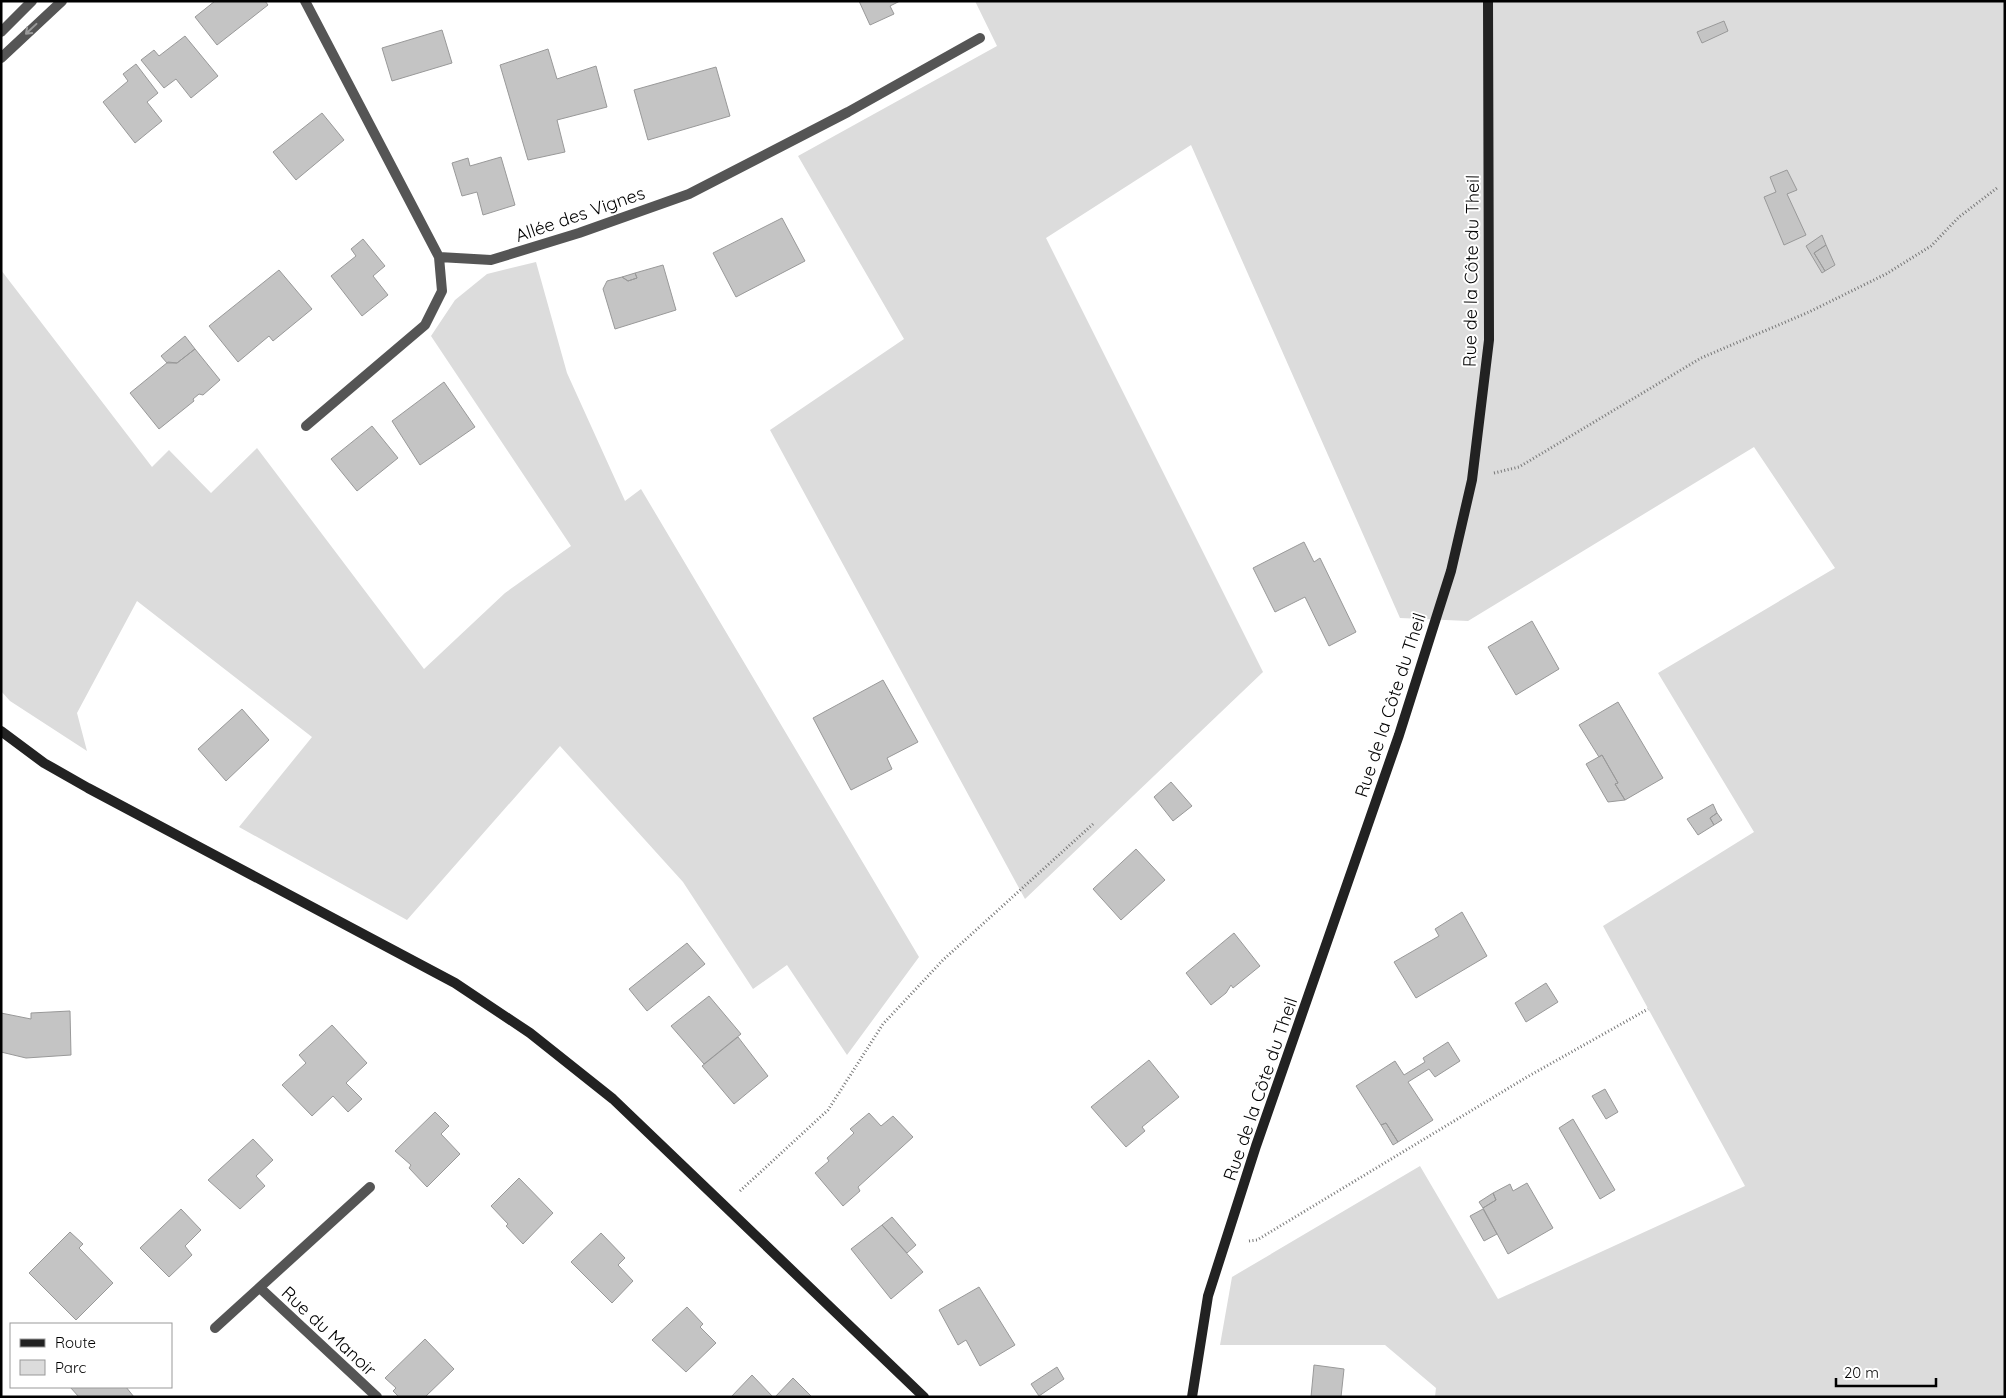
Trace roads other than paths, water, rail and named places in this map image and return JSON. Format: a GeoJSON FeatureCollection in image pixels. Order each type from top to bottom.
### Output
{"type":"FeatureCollection","features":[{"type":"Feature","properties":{"kind":"street"},"geometry":{"type":"LineString","coordinates":[[1,32],[32,1]]}},
{"type":"Feature","properties":{"kind":"street"},"geometry":{"type":"LineString","coordinates":[[1,58],[62,1]]}},
{"type":"Feature","properties":{"kind":"street"},"geometry":{"type":"LineString","coordinates":[[305,1],[438,257],[442,291],[424,325],[306,426]]}},
{"type":"Feature","properties":{"kind":"street","name":"Rue de la Côte du Theil"},"geometry":{"type":"LineString","coordinates":[[1192,1397],[1208,1296],[1256,1146],[1399,735],[1450,571],[1472,480],[1489,340],[1488,1]]}},
{"type":"Feature","properties":{"kind":"street","name":"Allée des Vignes"},"geometry":{"type":"LineString","coordinates":[[438,257],[491,260],[579,233],[689,194],[848,112],[980,38]]}},
{"type":"Feature","properties":{"kind":"street"},"geometry":{"type":"LineString","coordinates":[[1,731],[44,763],[455,983],[530,1033],[614,1098],[924,1397]]}},
{"type":"Feature","properties":{"kind":"street","name":"Rue du Manoir"},"geometry":{"type":"LineString","coordinates":[[215,1328],[370,1187]]}},
{"type":"Feature","properties":{"kind":"street","name":"Rue du Manoir"},"geometry":{"type":"LineString","coordinates":[[260,1288],[377,1397]]}}]}
